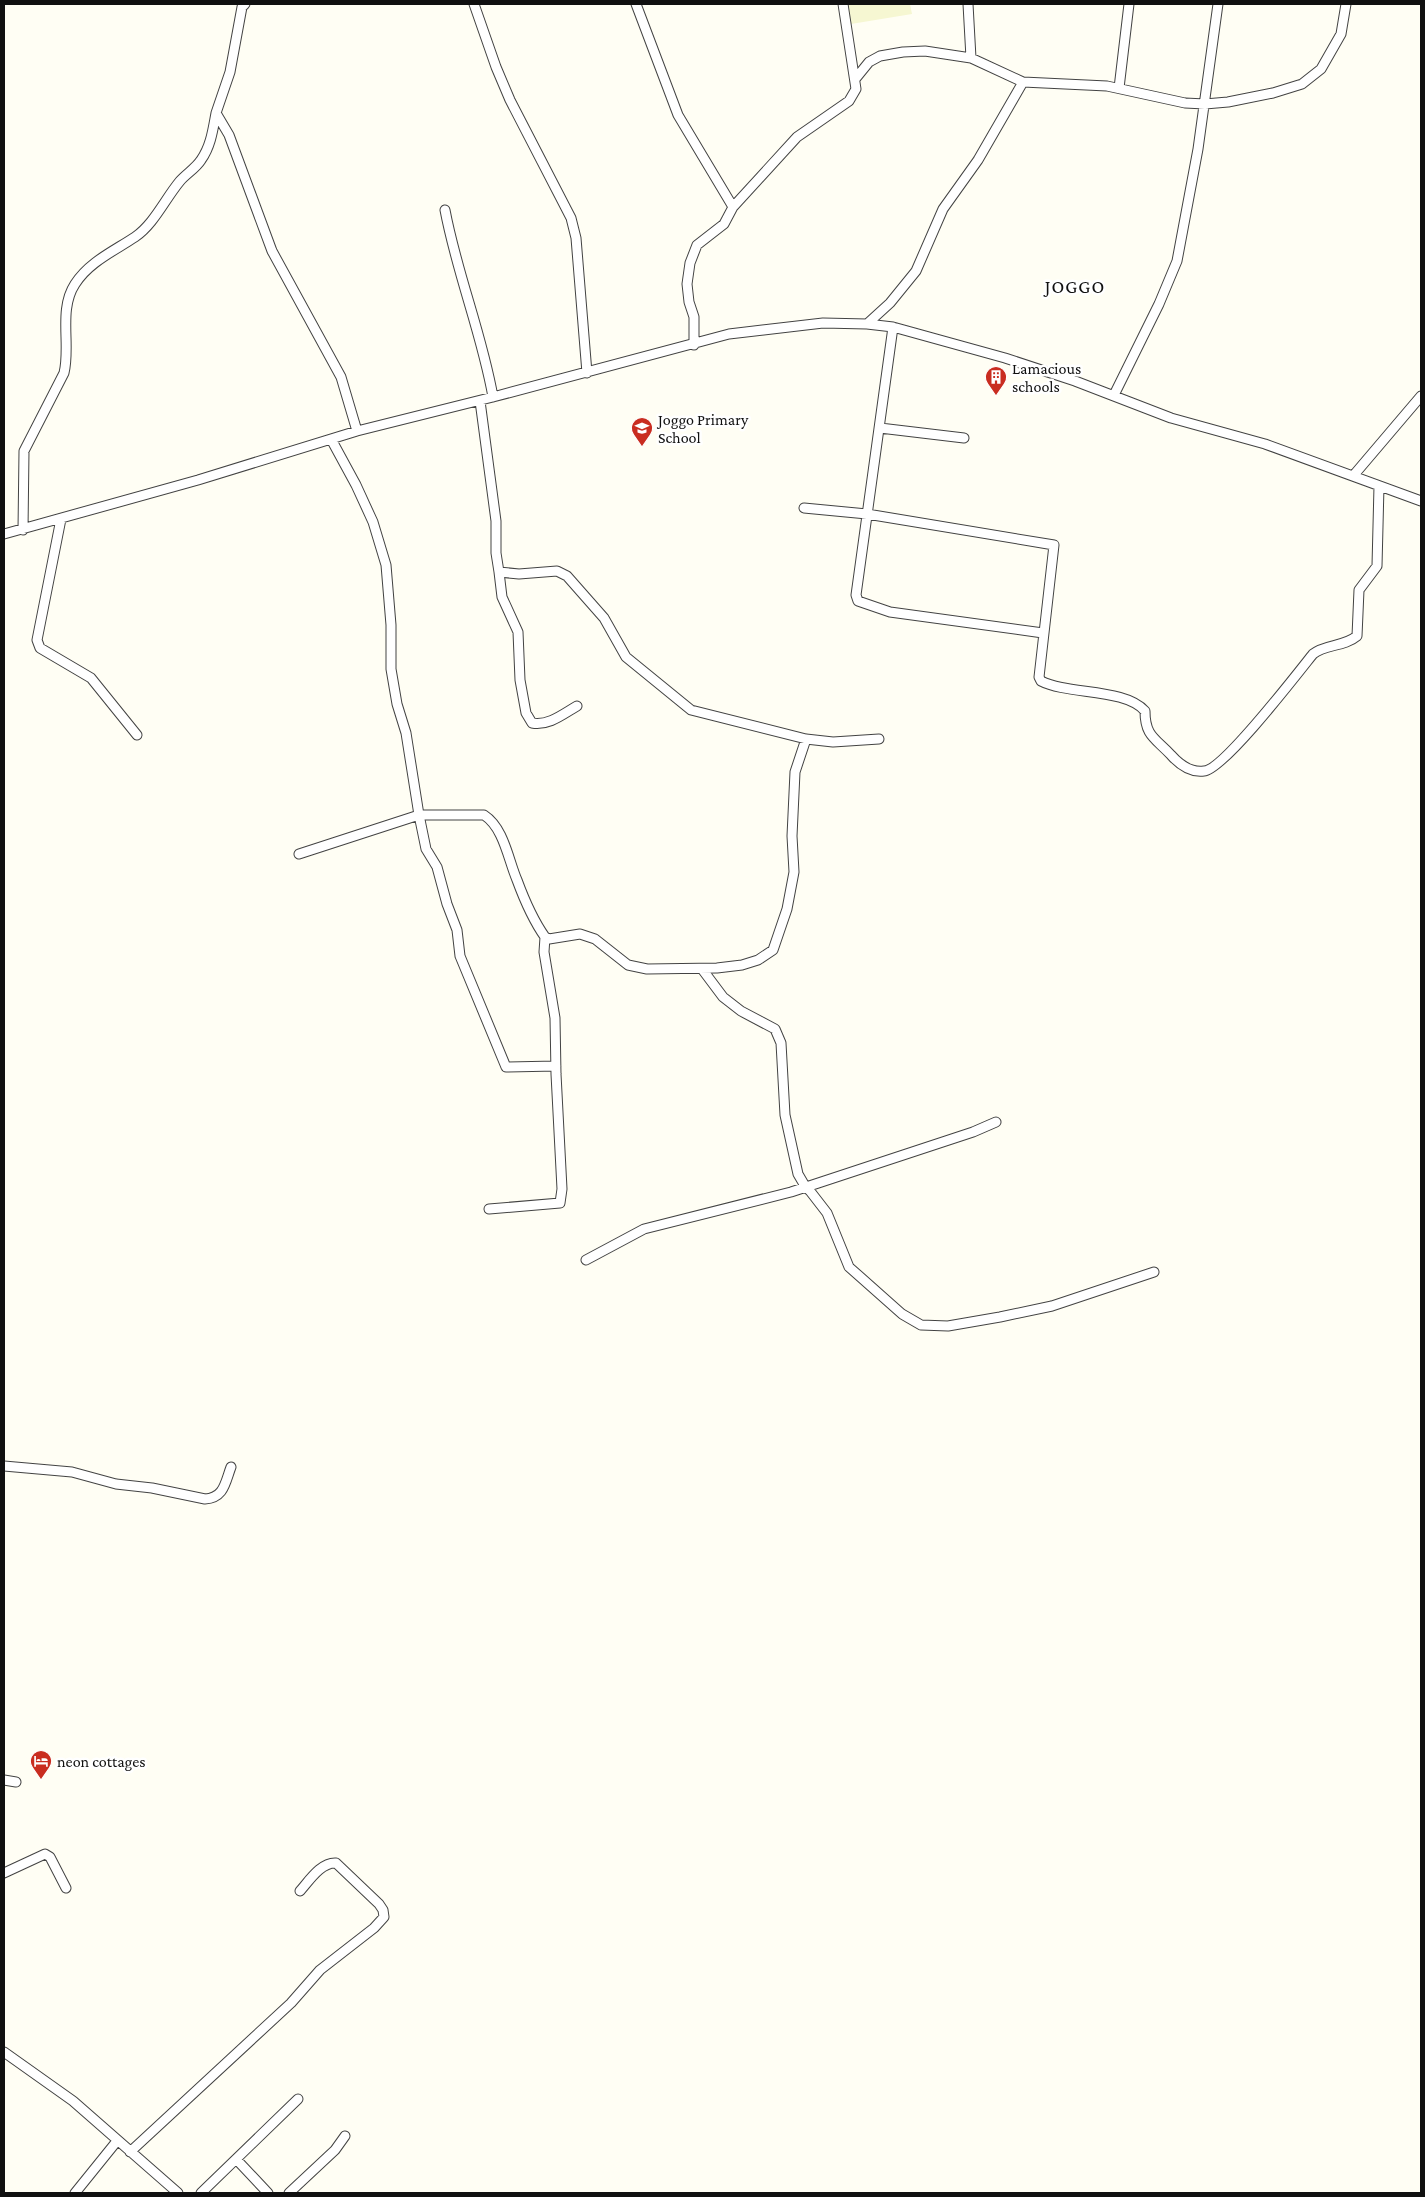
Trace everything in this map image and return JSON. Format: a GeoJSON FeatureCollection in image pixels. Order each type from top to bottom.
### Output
{"type":"FeatureCollection","features":[{"type":"Feature","properties":{"kind":"street"},"geometry":{"type":"LineString","coordinates":[[23,530],[24,451],[64,373],[67,362],[67,309],[70,293],[81,276],[102,258],[136,237],[146,228],[182,179],[201,160],[211,140],[216,113],[230,72],[242,7],[245,4]]}},
{"type":"Feature","properties":{"kind":"street"},"geometry":{"type":"LineString","coordinates":[[474,4],[496,68],[510,100],[571,218],[576,238],[587,373]]}},
{"type":"Feature","properties":{"kind":"street"},"geometry":{"type":"LineString","coordinates":[[636,4],[678,115],[733,208]]}},
{"type":"Feature","properties":{"kind":"street"},"geometry":{"type":"LineString","coordinates":[[694,345],[694,317],[689,302],[687,284],[690,262],[698,245],[724,224],[733,208],[797,137],[849,101],[856,89],[856,78],[843,4]]}},
{"type":"Feature","properties":{"kind":"street"},"geometry":{"type":"LineString","coordinates":[[968,4],[971,58]]}},
{"type":"Feature","properties":{"kind":"street"},"geometry":{"type":"LineString","coordinates":[[1118,88],[1129,4]]}},
{"type":"Feature","properties":{"kind":"street"},"geometry":{"type":"LineString","coordinates":[[1114,395],[1159,304],[1177,261],[1205,104],[1218,4]]}},
{"type":"Feature","properties":{"kind":"street"},"geometry":{"type":"LineString","coordinates":[[856,78],[869,62],[880,56],[926,51],[971,58],[1023,82],[1118,88],[1160,99],[1205,104],[1273,93],[1302,84],[1321,69],[1331,54],[1341,34],[1346,4]]}},
{"type":"Feature","properties":{"kind":"street"},"geometry":{"type":"LineString","coordinates":[[867,324],[890,303],[916,271],[943,209],[978,160],[1023,82]]}},
{"type":"Feature","properties":{"kind":"street"},"geometry":{"type":"LineString","coordinates":[[216,113],[229,135],[272,250],[341,377],[357,431]]}},
{"type":"Feature","properties":{"kind":"street"},"geometry":{"type":"LineString","coordinates":[[445,210],[461,277],[487,361],[493,397]]}},
{"type":"Feature","properties":{"kind":"street"},"geometry":{"type":"LineString","coordinates":[[4,534],[198,480],[357,431],[480,401],[694,345],[729,334],[823,323],[867,324],[893,327],[1005,358],[1114,395],[1171,418],[1264,444],[1421,500]]}},
{"type":"Feature","properties":{"kind":"street"},"geometry":{"type":"LineString","coordinates":[[893,327],[856,595],[858,601],[890,612],[1044,633]]}},
{"type":"Feature","properties":{"kind":"street"},"geometry":{"type":"LineString","coordinates":[[1353,476],[1421,396]]}},
{"type":"Feature","properties":{"kind":"street"},"geometry":{"type":"LineString","coordinates":[[480,401],[496,521],[496,553],[502,597],[518,632],[520,680],[526,713],[532,723],[538,724],[554,720],[577,706]]}},
{"type":"Feature","properties":{"kind":"street"},"geometry":{"type":"LineString","coordinates":[[880,428],[964,438]]}},
{"type":"Feature","properties":{"kind":"street"},"geometry":{"type":"LineString","coordinates":[[331,439],[356,485],[373,522],[386,565],[391,625],[391,669],[397,704],[406,733],[418,814],[426,849],[437,867],[447,904],[457,930],[460,956],[506,1067],[556,1066]]}},
{"type":"Feature","properties":{"kind":"street"},"geometry":{"type":"LineString","coordinates":[[804,508],[867,514],[1054,545],[1040,681],[1064,688],[1118,697],[1137,705],[1145,711],[1145,725],[1149,732],[1179,764],[1194,771],[1205,772],[1216,766],[1233,749],[1313,654],[1319,650],[1349,643],[1357,636],[1359,590],[1377,566],[1379,486]]}},
{"type":"Feature","properties":{"kind":"street"},"geometry":{"type":"LineString","coordinates":[[61,519],[37,640],[40,648],[91,678],[137,735]]}},
{"type":"Feature","properties":{"kind":"street"},"geometry":{"type":"LineString","coordinates":[[499,572],[519,574],[556,571],[567,576],[604,618],[626,657],[691,710],[806,739],[833,742],[879,739]]}},
{"type":"Feature","properties":{"kind":"street"},"geometry":{"type":"LineString","coordinates":[[545,937],[550,939],[580,934],[595,939],[628,965],[647,970],[702,969],[742,965],[758,960],[773,950],[787,909],[794,872],[792,836],[795,772],[806,739]]}},
{"type":"Feature","properties":{"kind":"street"},"geometry":{"type":"LineString","coordinates":[[299,854],[418,814],[484,815],[490,819],[498,830],[518,882],[545,937],[544,952],[555,1018],[562,1189],[560,1203],[489,1208]]}},
{"type":"Feature","properties":{"kind":"street"},"geometry":{"type":"LineString","coordinates":[[702,969],[723,997],[742,1011],[776,1029],[781,1043],[784,1114],[798,1174],[805,1186],[827,1213],[850,1267],[895,1309],[922,1325],[948,1326],[1052,1306],[1154,1272]]}},
{"type":"Feature","properties":{"kind":"street"},"geometry":{"type":"LineString","coordinates":[[586,1260],[644,1229],[791,1192],[973,1132],[996,1122]]}},
{"type":"Feature","properties":{"kind":"street"},"geometry":{"type":"LineString","coordinates":[[4,1466],[72,1472],[116,1484],[152,1488],[205,1499],[213,1499],[222,1493],[231,1467]]}},
{"type":"Feature","properties":{"kind":"street"},"geometry":{"type":"LineString","coordinates":[[4,1780],[16,1782]]}},
{"type":"Feature","properties":{"kind":"street"},"geometry":{"type":"LineString","coordinates":[[4,1874],[45,1854],[50,1857],[66,1888]]}},
{"type":"Feature","properties":{"kind":"street"},"geometry":{"type":"LineString","coordinates":[[130,2152],[292,2003],[320,1970],[374,1928],[384,1917],[383,1910],[379,1904],[336,1863],[328,1864],[321,1868],[300,1891]]}},
{"type":"Feature","properties":{"kind":"street"},"geometry":{"type":"LineString","coordinates":[[4,2052],[73,2101],[178,2193]]}},
{"type":"Feature","properties":{"kind":"street"},"geometry":{"type":"LineString","coordinates":[[201,2193],[298,2098]]}},
{"type":"Feature","properties":{"kind":"street"},"geometry":{"type":"LineString","coordinates":[[289,2193],[335,2150],[344,2136]]}},
{"type":"Feature","properties":{"kind":"street"},"geometry":{"type":"LineString","coordinates":[[75,2193],[118,2141]]}},
{"type":"Feature","properties":{"kind":"street"},"geometry":{"type":"LineString","coordinates":[[236,2159],[268,2193]]}},
{"type":"Feature","properties":{"kind":"green space"},"geometry":{"type":"Polygon","coordinates":[[[847,4],[910,4],[912,14],[851,24],[847,4]]]}},
{"type":"Feature","properties":{"kind":"place","name":"Lamacious schools"},"geometry":{"type":"Point","coordinates":[996,396]}},
{"type":"Feature","properties":{"kind":"place","name":"Joggo Primary School"},"geometry":{"type":"Point","coordinates":[642,447]}},
{"type":"Feature","properties":{"kind":"place","name":"neon cottages"},"geometry":{"type":"Point","coordinates":[41,1780]}},
{"type":"Feature","properties":{"kind":"district","name":"JOGGO"},"geometry":{"type":"Point","coordinates":[1075,286]}}]}
